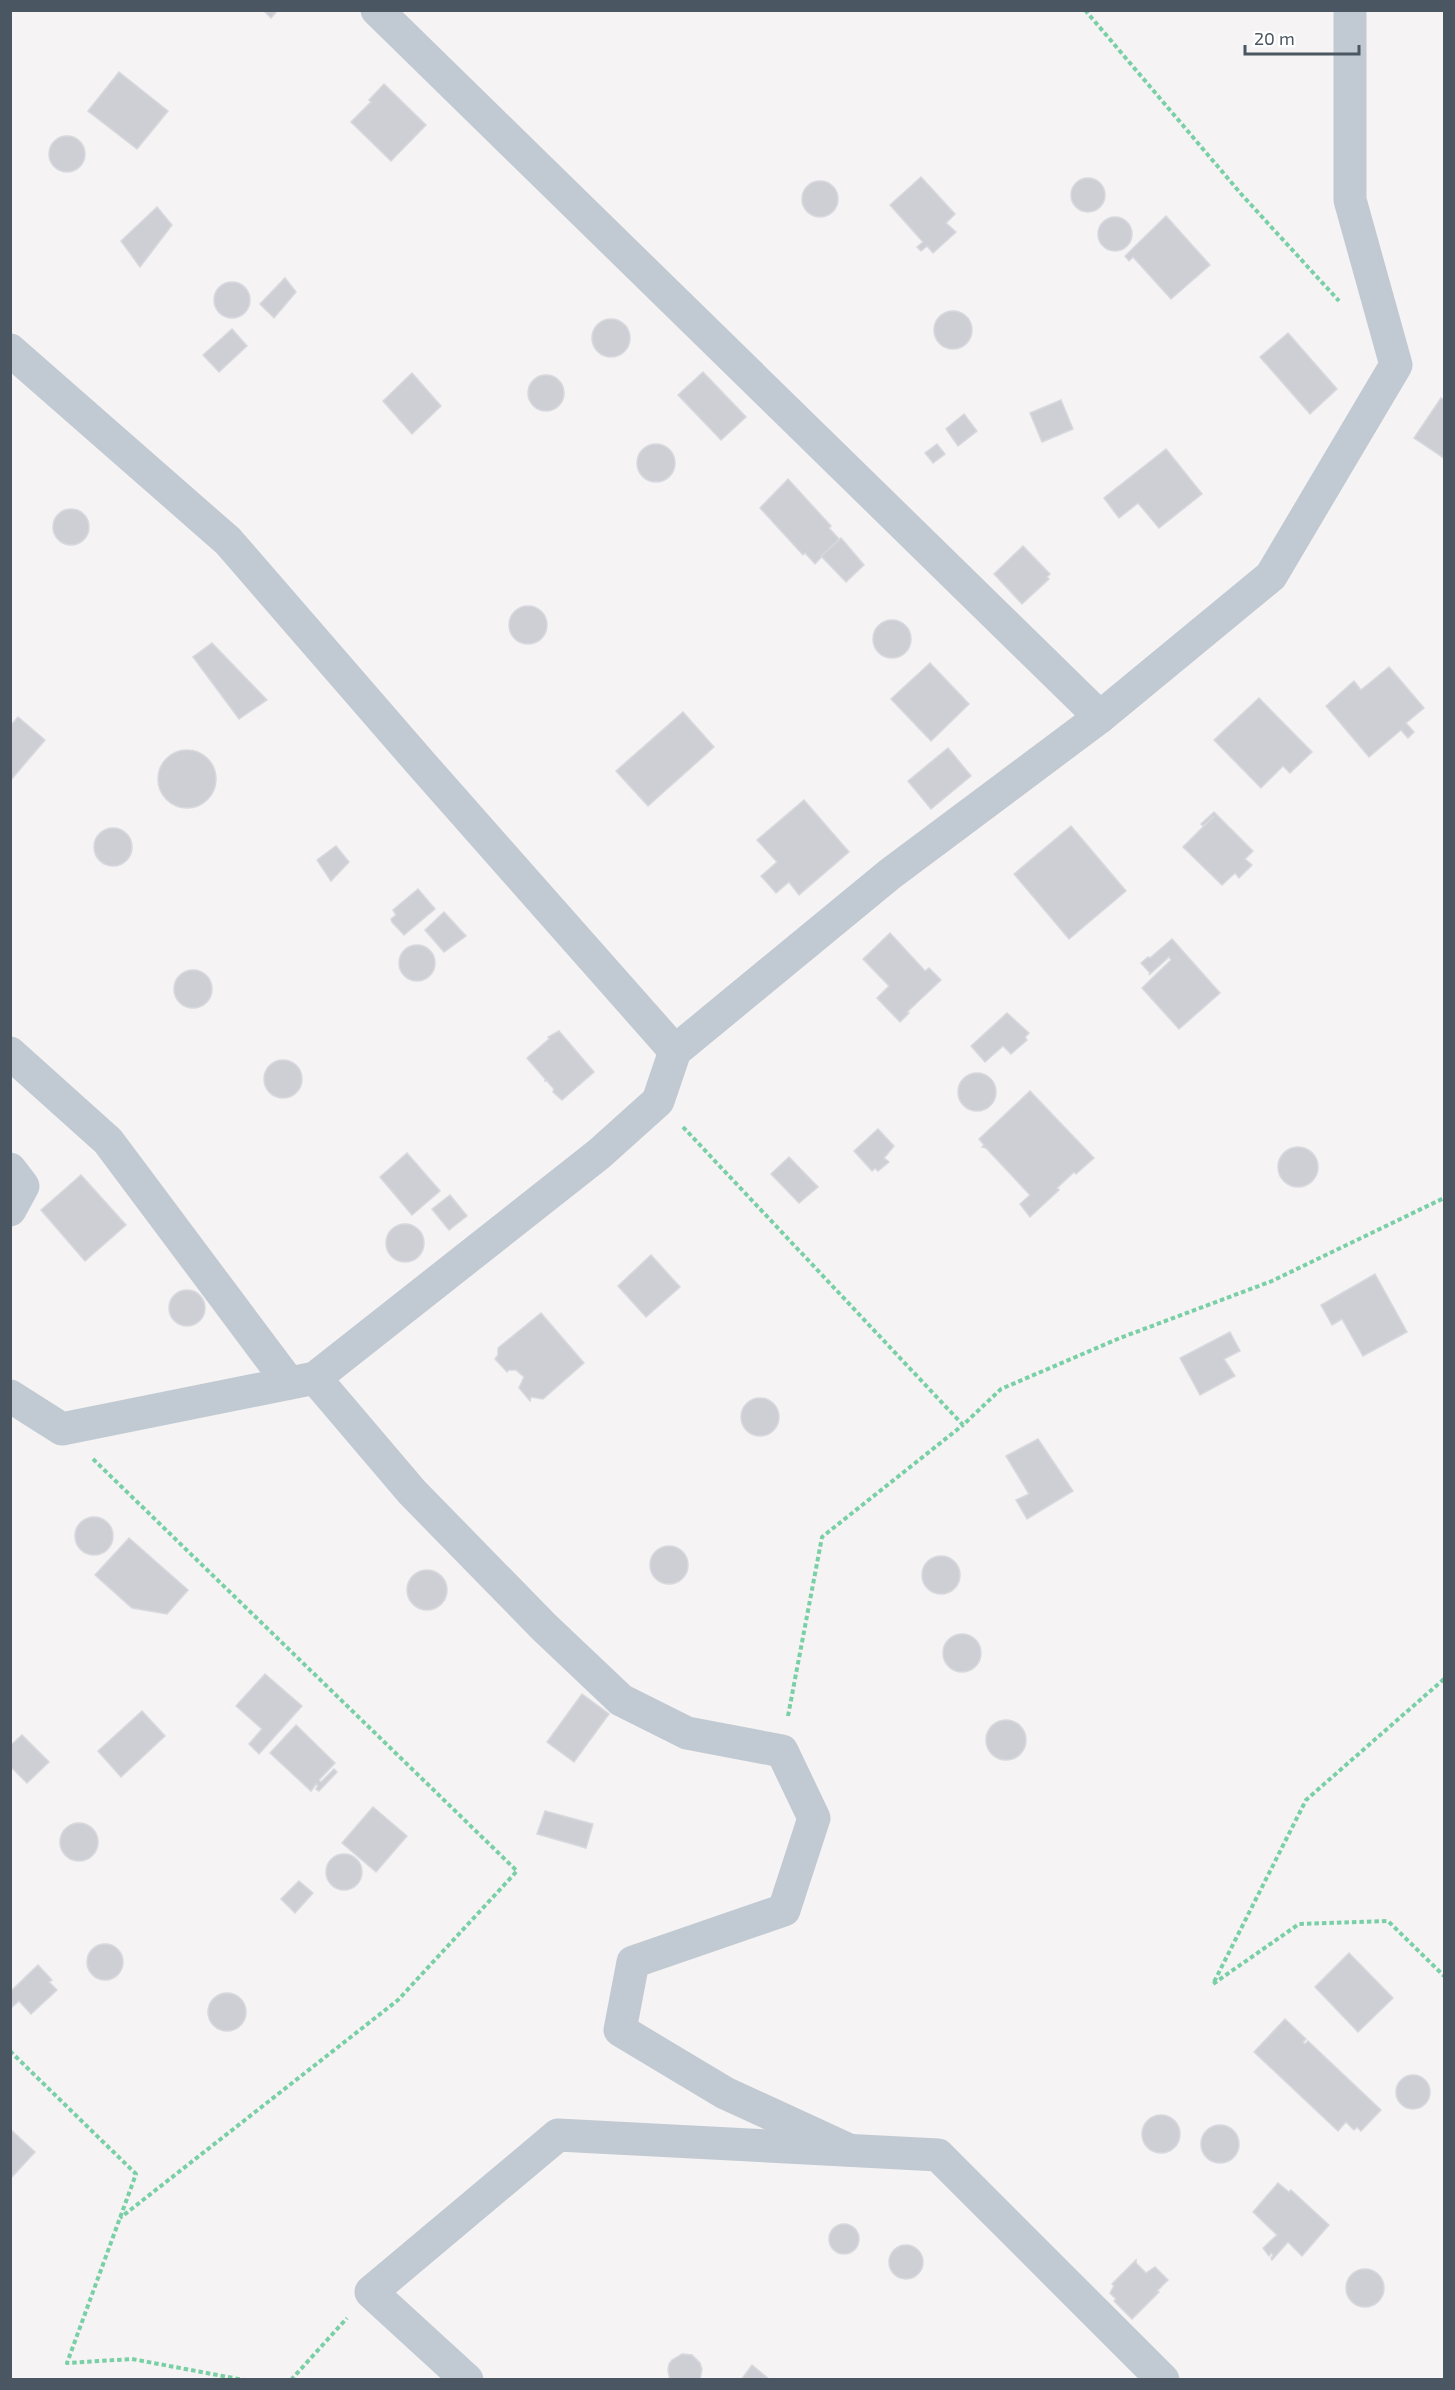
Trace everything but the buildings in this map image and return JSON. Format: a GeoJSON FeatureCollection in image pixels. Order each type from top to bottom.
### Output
{"type":"FeatureCollection","features":[{"type":"Feature","properties":{"kind":"street"},"geometry":{"type":"LineString","coordinates":[[377,10],[1100,717]]}},
{"type":"Feature","properties":{"kind":"street"},"geometry":{"type":"LineString","coordinates":[[10,1396],[62,1429],[302,1381],[599,1154],[658,1101],[675,1051],[890,874],[1100,717],[1271,576],[1396,364],[1350,200],[1350,10]]}},
{"type":"Feature","properties":{"kind":"street"},"geometry":{"type":"LineString","coordinates":[[10,350],[228,541],[675,1051]]}},
{"type":"Feature","properties":{"kind":"street"},"geometry":{"type":"LineString","coordinates":[[10,1053],[108,1141],[302,1381],[544,1627],[621,1700],[687,1732],[782,1751],[814,1818],[784,1910],[633,1962],[620,2030],[725,2093],[849,2150]]}},
{"type":"Feature","properties":{"kind":"street"},"geometry":{"type":"LineString","coordinates":[[10,1169],[23,1186],[10,1210]]}},
{"type":"Feature","properties":{"kind":"street"},"geometry":{"type":"LineString","coordinates":[[466,2379],[371,2292],[558,2135],[938,2155],[1163,2379]]}},
{"type":"Feature","properties":{"kind":"path"},"geometry":{"type":"LineString","coordinates":[[1085,10],[1242,195],[1342,305]]}},
{"type":"Feature","properties":{"kind":"path"},"geometry":{"type":"LineString","coordinates":[[658,1101],[963,1425]]}},
{"type":"Feature","properties":{"kind":"path"},"geometry":{"type":"LineString","coordinates":[[782,1751],[822,1537],[963,1425],[1001,1389],[1120,1338],[1272,1281],[1444,1198]]}},
{"type":"Feature","properties":{"kind":"path"},"geometry":{"type":"LineString","coordinates":[[62,1429],[517,1871],[398,2000],[120,2218]]}},
{"type":"Feature","properties":{"kind":"path"},"geometry":{"type":"LineString","coordinates":[[1444,1679],[1306,1800],[1212,1984],[1299,1924],[1355,1922],[1388,1921],[1444,1976]]}},
{"type":"Feature","properties":{"kind":"path"},"geometry":{"type":"LineString","coordinates":[[10,2051],[136,2174],[67,2362],[132,2358],[244,2379]]}},
{"type":"Feature","properties":{"kind":"path"},"geometry":{"type":"LineString","coordinates":[[291,2379],[371,2292]]}}]}
